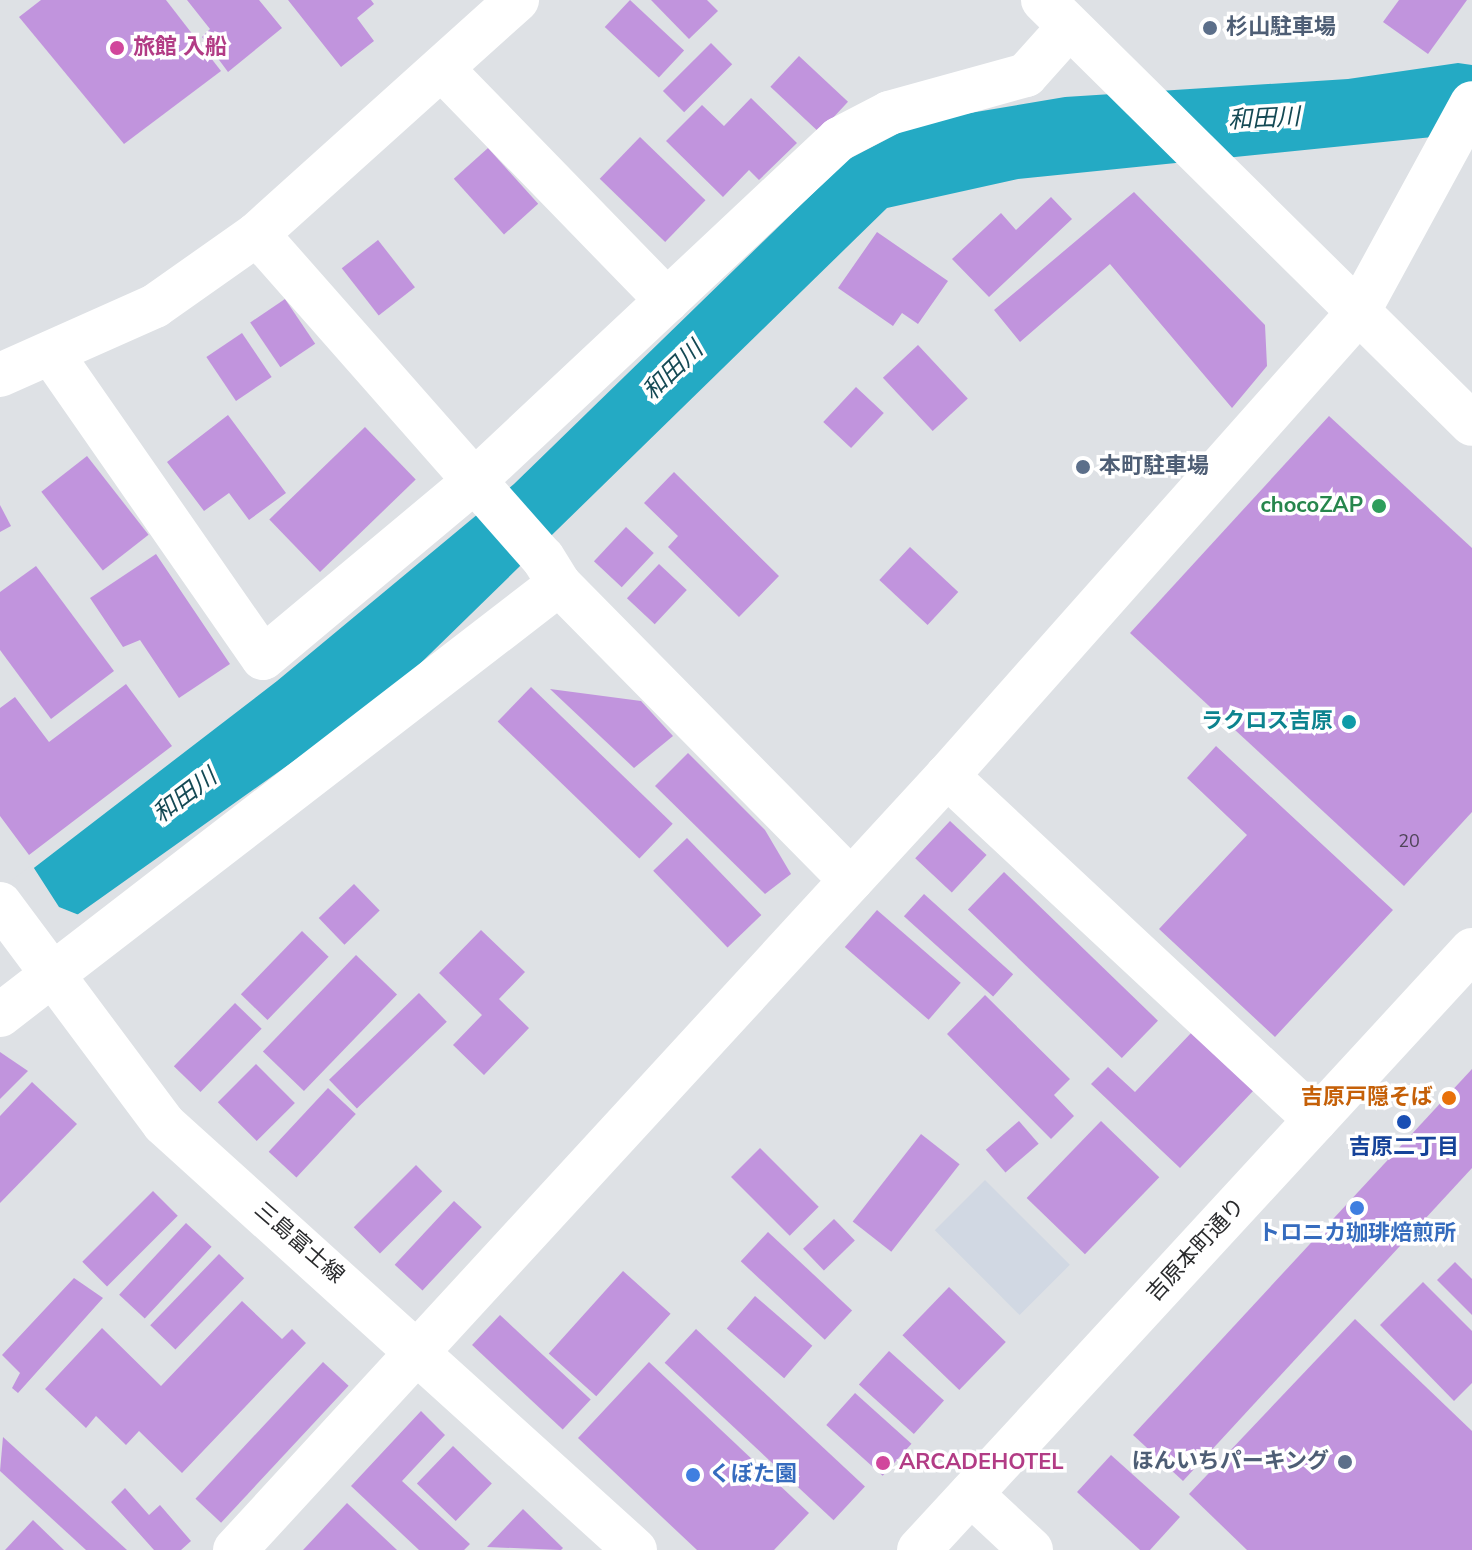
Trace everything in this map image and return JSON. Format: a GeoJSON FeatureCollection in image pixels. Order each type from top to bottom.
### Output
{"type":"FeatureCollection","features":[{"type":"Feature","properties":{"kind":"street"},"geometry":{"type":"LineString","coordinates":[[0,375],[155,306],[257,234],[444,71],[517,0]]}},
{"type":"Feature","properties":{"kind":"street"},"geometry":{"type":"LineString","coordinates":[[51,353],[263,658],[478,488],[667,300],[839,139],[889,113],[1026,75],[1056,13],[1357,314],[1472,424]]}},
{"type":"Feature","properties":{"kind":"street"},"geometry":{"type":"LineString","coordinates":[[444,71],[667,300]]}},
{"type":"Feature","properties":{"kind":"street"},"geometry":{"type":"LineString","coordinates":[[235,1550],[947,776],[1357,314],[1441,168],[1472,103]]}},
{"type":"Feature","properties":{"kind":"street"},"geometry":{"type":"LineString","coordinates":[[257,234],[551,571],[851,880]]}},
{"type":"Feature","properties":{"kind":"street"},"geometry":{"type":"LineString","coordinates":[[0,1015],[43,968],[551,571]]}},
{"type":"Feature","properties":{"kind":"street"},"geometry":{"type":"LineString","coordinates":[[947,776],[1316,1120]]}},
{"type":"Feature","properties":{"kind":"street","name":"三島富士線"},"geometry":{"type":"LineString","coordinates":[[0,904],[43,968],[164,1124],[421,1351],[635,1550]]}},
{"type":"Feature","properties":{"kind":"street","name":"吉原本町通り"},"geometry":{"type":"LineString","coordinates":[[919,1550],[1472,950]]}},
{"type":"Feature","properties":{"kind":"street"},"geometry":{"type":"LineString","coordinates":[[971,1494],[1031,1550]]}},
{"type":"Feature","properties":{"kind":"shaded area"},"geometry":{"type":"Polygon","coordinates":[[[985,1180],[1070,1265],[1020,1315],[935,1230],[985,1180]]]}},
{"type":"Feature","properties":{"kind":"water","name":"和田川"},"geometry":{"type":"Polygon","coordinates":[[[1458,63],[1472,65],[1472,133],[1018,179],[887,208],[391,692],[15,959],[0,894],[277,681],[514,484],[847,160],[922,121],[1065,97],[1348,79],[1458,63]]]}},
{"type":"Feature","properties":{"kind":"pier"},"geometry":{"type":"Polygon","coordinates":[[[32,865],[59,907],[84,917],[0,973],[0,889],[32,865]]]}},
{"type":"Feature","properties":{"kind":"building"},"geometry":{"type":"Polygon","coordinates":[[[41,0],[166,0],[221,71],[124,144],[19,17],[41,0]]]}},
{"type":"Feature","properties":{"kind":"building"},"geometry":{"type":"Polygon","coordinates":[[[187,0],[259,0],[282,28],[228,72],[202,37],[210,29],[187,0]]]}},
{"type":"Feature","properties":{"kind":"building"},"geometry":{"type":"Polygon","coordinates":[[[288,0],[371,0],[374,4],[357,18],[374,41],[341,67],[288,0]]]}},
{"type":"Feature","properties":{"kind":"building"},"geometry":{"type":"Polygon","coordinates":[[[630,0],[684,50],[659,78],[605,27],[630,0]]]}},
{"type":"Feature","properties":{"kind":"building"},"geometry":{"type":"Polygon","coordinates":[[[651,0],[707,0],[718,11],[689,39],[651,0]]]}},
{"type":"Feature","properties":{"kind":"building"},"geometry":{"type":"Polygon","coordinates":[[[1399,0],[1467,0],[1428,54],[1383,22],[1399,0]]]}},
{"type":"Feature","properties":{"kind":"building"},"geometry":{"type":"Polygon","coordinates":[[[711,43],[732,64],[684,112],[663,91],[711,43]]]}},
{"type":"Feature","properties":{"kind":"building"},"geometry":{"type":"Polygon","coordinates":[[[799,56],[848,102],[819,132],[770,87],[799,56]]]}},
{"type":"Feature","properties":{"kind":"building"},"geometry":{"type":"Polygon","coordinates":[[[751,98],[797,143],[759,180],[749,170],[723,197],[666,141],[702,105],[724,126],[751,98]]]}},
{"type":"Feature","properties":{"kind":"building"},"geometry":{"type":"Polygon","coordinates":[[[640,137],[705,200],[665,242],[600,179],[640,137]]]}},
{"type":"Feature","properties":{"kind":"building"},"geometry":{"type":"Polygon","coordinates":[[[488,148],[538,204],[504,235],[454,179],[488,148]]]}},
{"type":"Feature","properties":{"kind":"building"},"geometry":{"type":"Polygon","coordinates":[[[1134,192],[1265,325],[1267,366],[1232,408],[1110,264],[1020,342],[994,310],[1134,192]]]}},
{"type":"Feature","properties":{"kind":"building"},"geometry":{"type":"Polygon","coordinates":[[[1051,197],[1072,219],[989,297],[952,259],[1001,213],[1016,230],[1051,197]]]}},
{"type":"Feature","properties":{"kind":"building"},"geometry":{"type":"Polygon","coordinates":[[[877,232],[948,281],[918,324],[902,313],[893,326],[838,288],[877,232]]]}},
{"type":"Feature","properties":{"kind":"building"},"geometry":{"type":"Polygon","coordinates":[[[378,240],[415,287],[379,316],[342,268],[378,240]]]}},
{"type":"Feature","properties":{"kind":"building"},"geometry":{"type":"Polygon","coordinates":[[[285,299],[315,344],[280,367],[250,322],[285,299]]]}},
{"type":"Feature","properties":{"kind":"building"},"geometry":{"type":"Polygon","coordinates":[[[242,333],[272,377],[236,401],[206,357],[242,333]]]}},
{"type":"Feature","properties":{"kind":"building"},"geometry":{"type":"Polygon","coordinates":[[[918,345],[968,398],[933,431],[883,378],[918,345]]]}},
{"type":"Feature","properties":{"kind":"building"},"geometry":{"type":"Polygon","coordinates":[[[856,387],[884,413],[851,448],[823,422],[856,387]]]}},
{"type":"Feature","properties":{"kind":"building"},"geometry":{"type":"Polygon","coordinates":[[[228,415],[286,493],[249,520],[229,493],[204,511],[167,462],[228,415]]]}},
{"type":"Feature","properties":{"kind":"building","name":"ラクロス吉原"},"geometry":{"type":"Polygon","coordinates":[[[1329,416],[1472,548],[1472,812],[1404,886],[1130,633],[1329,416]]]}},
{"type":"Feature","properties":{"kind":"building"},"geometry":{"type":"Polygon","coordinates":[[[365,427],[416,480],[320,572],[269,519],[365,427]]]}},
{"type":"Feature","properties":{"kind":"building"},"geometry":{"type":"Polygon","coordinates":[[[87,456],[149,535],[103,571],[41,492],[87,456]]]}},
{"type":"Feature","properties":{"kind":"building"},"geometry":{"type":"Polygon","coordinates":[[[674,472],[779,576],[739,617],[668,547],[678,536],[644,503],[674,472]]]}},
{"type":"Feature","properties":{"kind":"building"},"geometry":{"type":"Polygon","coordinates":[[[0,505],[11,526],[0,532],[0,505]]]}},
{"type":"Feature","properties":{"kind":"building"},"geometry":{"type":"Polygon","coordinates":[[[626,527],[654,553],[622,587],[594,561],[626,527]]]}},
{"type":"Feature","properties":{"kind":"building"},"geometry":{"type":"Polygon","coordinates":[[[910,547],[958,592],[928,625],[879,580],[910,547]]]}},
{"type":"Feature","properties":{"kind":"building"},"geometry":{"type":"Polygon","coordinates":[[[156,554],[230,664],[179,698],[140,640],[123,647],[90,598],[156,554]]]}},
{"type":"Feature","properties":{"kind":"building"},"geometry":{"type":"Polygon","coordinates":[[[659,564],[687,590],[655,624],[627,598],[659,564]]]}},
{"type":"Feature","properties":{"kind":"building"},"geometry":{"type":"Polygon","coordinates":[[[36,566],[114,671],[51,719],[0,650],[0,592],[36,566]]]}},
{"type":"Feature","properties":{"kind":"building"},"geometry":{"type":"Polygon","coordinates":[[[126,684],[172,746],[29,855],[0,816],[0,708],[15,697],[49,742],[126,684]]]}},
{"type":"Feature","properties":{"kind":"building"},"geometry":{"type":"Polygon","coordinates":[[[531,687],[673,824],[639,858],[498,722],[531,687]]]}},
{"type":"Feature","properties":{"kind":"building"},"geometry":{"type":"Polygon","coordinates":[[[550,689],[641,701],[673,736],[634,768],[550,689]]]}},
{"type":"Feature","properties":{"kind":"building"},"geometry":{"type":"Polygon","coordinates":[[[1216,746],[1393,910],[1275,1037],[1159,929],[1247,835],[1187,778],[1216,746]]]}},
{"type":"Feature","properties":{"kind":"building"},"geometry":{"type":"Polygon","coordinates":[[[688,753],[765,830],[791,874],[765,894],[655,786],[688,753]]]}},
{"type":"Feature","properties":{"kind":"building"},"geometry":{"type":"Polygon","coordinates":[[[950,821],[987,855],[952,892],[915,858],[950,821]]]}},
{"type":"Feature","properties":{"kind":"building"},"geometry":{"type":"Polygon","coordinates":[[[687,838],[761,915],[728,948],[653,871],[687,838]]]}},
{"type":"Feature","properties":{"kind":"building"},"geometry":{"type":"Polygon","coordinates":[[[1004,872],[1158,1021],[1122,1058],[968,909],[1004,872]]]}},
{"type":"Feature","properties":{"kind":"building"},"geometry":{"type":"Polygon","coordinates":[[[354,884],[380,911],[344,945],[319,918],[354,884]]]}},
{"type":"Feature","properties":{"kind":"building"},"geometry":{"type":"Polygon","coordinates":[[[924,894],[1013,974],[993,997],[904,916],[924,894]]]}},
{"type":"Feature","properties":{"kind":"building"},"geometry":{"type":"Polygon","coordinates":[[[877,910],[961,983],[929,1020],[845,947],[877,910]]]}},
{"type":"Feature","properties":{"kind":"building"},"geometry":{"type":"Polygon","coordinates":[[[481,930],[525,972],[499,999],[529,1028],[484,1075],[453,1045],[482,1015],[439,973],[481,930]]]}},
{"type":"Feature","properties":{"kind":"building"},"geometry":{"type":"Polygon","coordinates":[[[302,931],[329,957],[267,1020],[241,994],[302,931]]]}},
{"type":"Feature","properties":{"kind":"building"},"geometry":{"type":"Polygon","coordinates":[[[356,955],[397,995],[304,1091],[263,1051],[356,955]]]}},
{"type":"Feature","properties":{"kind":"building"},"geometry":{"type":"Polygon","coordinates":[[[419,993],[447,1022],[357,1109],[329,1080],[419,993]]]}},
{"type":"Feature","properties":{"kind":"building"},"geometry":{"type":"Polygon","coordinates":[[[985,995],[1070,1079],[1054,1095],[1074,1116],[1051,1139],[947,1034],[985,995]]]}},
{"type":"Feature","properties":{"kind":"building"},"geometry":{"type":"Polygon","coordinates":[[[235,1003],[262,1029],[200,1092],[174,1066],[235,1003]]]}},
{"type":"Feature","properties":{"kind":"building"},"geometry":{"type":"Polygon","coordinates":[[[1192,1032],[1254,1090],[1180,1168],[1091,1084],[1108,1067],[1135,1092],[1192,1032]]]}},
{"type":"Feature","properties":{"kind":"building"},"geometry":{"type":"Polygon","coordinates":[[[0,1052],[28,1071],[0,1099],[0,1052]]]}},
{"type":"Feature","properties":{"kind":"building"},"geometry":{"type":"Polygon","coordinates":[[[256,1064],[295,1103],[257,1141],[218,1102],[256,1064]]]}},
{"type":"Feature","properties":{"kind":"building"},"geometry":{"type":"Polygon","coordinates":[[[1472,1069],[1472,1168],[1183,1481],[1133,1435],[1472,1069]]]}},
{"type":"Feature","properties":{"kind":"building"},"geometry":{"type":"Polygon","coordinates":[[[32,1082],[77,1124],[0,1203],[0,1116],[32,1082]]]}},
{"type":"Feature","properties":{"kind":"building"},"geometry":{"type":"Polygon","coordinates":[[[328,1088],[356,1114],[296,1178],[269,1152],[328,1088]]]}},
{"type":"Feature","properties":{"kind":"building"},"geometry":{"type":"Polygon","coordinates":[[[1019,1121],[1039,1144],[1005,1173],[986,1150],[1019,1121]]]}},
{"type":"Feature","properties":{"kind":"building"},"geometry":{"type":"Polygon","coordinates":[[[1101,1121],[1159,1177],[1085,1254],[1027,1198],[1101,1121]]]}},
{"type":"Feature","properties":{"kind":"building"},"geometry":{"type":"Polygon","coordinates":[[[921,1134],[960,1164],[891,1252],[853,1221],[921,1134]]]}},
{"type":"Feature","properties":{"kind":"building"},"geometry":{"type":"Polygon","coordinates":[[[760,1148],[819,1207],[790,1236],[731,1177],[760,1148]]]}},
{"type":"Feature","properties":{"kind":"building"},"geometry":{"type":"Polygon","coordinates":[[[416,1165],[442,1191],[380,1253],[354,1227],[416,1165]]]}},
{"type":"Feature","properties":{"kind":"building"},"geometry":{"type":"Polygon","coordinates":[[[153,1191],[178,1216],[107,1286],[82,1262],[153,1191]]]}},
{"type":"Feature","properties":{"kind":"building"},"geometry":{"type":"Polygon","coordinates":[[[454,1201],[482,1227],[422,1291],[395,1265],[454,1201]]]}},
{"type":"Feature","properties":{"kind":"building"},"geometry":{"type":"Polygon","coordinates":[[[834,1219],[855,1241],[824,1270],[803,1249],[834,1219]]]}},
{"type":"Feature","properties":{"kind":"building"},"geometry":{"type":"Polygon","coordinates":[[[186,1223],[212,1247],[145,1319],[119,1295],[186,1223]]]}},
{"type":"Feature","properties":{"kind":"building"},"geometry":{"type":"Polygon","coordinates":[[[768,1232],[852,1310],[825,1340],[741,1261],[768,1232]]]}},
{"type":"Feature","properties":{"kind":"building"},"geometry":{"type":"Polygon","coordinates":[[[219,1254],[244,1278],[175,1350],[150,1325],[219,1254]]]}},
{"type":"Feature","properties":{"kind":"building"},"geometry":{"type":"Polygon","coordinates":[[[1455,1262],[1472,1279],[1472,1315],[1437,1280],[1455,1262]]]}},
{"type":"Feature","properties":{"kind":"building"},"geometry":{"type":"Polygon","coordinates":[[[623,1271],[671,1314],[596,1396],[549,1353],[623,1271]]]}},
{"type":"Feature","properties":{"kind":"building"},"geometry":{"type":"Polygon","coordinates":[[[74,1278],[103,1298],[18,1393],[12,1388],[20,1373],[2,1355],[74,1278]]]}},
{"type":"Feature","properties":{"kind":"building"},"geometry":{"type":"Polygon","coordinates":[[[1423,1282],[1472,1331],[1472,1383],[1454,1401],[1380,1325],[1423,1282]]]}},
{"type":"Feature","properties":{"kind":"building"},"geometry":{"type":"Polygon","coordinates":[[[949,1287],[1006,1342],[959,1390],[902,1335],[949,1287]]]}},
{"type":"Feature","properties":{"kind":"building"},"geometry":{"type":"Polygon","coordinates":[[[755,1296],[812,1346],[784,1378],[727,1328],[755,1296]]]}},
{"type":"Feature","properties":{"kind":"building"},"geometry":{"type":"Polygon","coordinates":[[[242,1301],[282,1339],[292,1329],[306,1343],[182,1473],[139,1431],[126,1445],[96,1416],[86,1428],[45,1389],[102,1328],[161,1386],[242,1301]]]}},
{"type":"Feature","properties":{"kind":"building"},"geometry":{"type":"Polygon","coordinates":[[[500,1315],[591,1400],[563,1430],[472,1345],[500,1315]]]}},
{"type":"Feature","properties":{"kind":"building","name":"ほんいちパーキング"},"geometry":{"type":"Polygon","coordinates":[[[1355,1319],[1472,1431],[1472,1550],[1247,1550],[1189,1494],[1355,1319]]]}},
{"type":"Feature","properties":{"kind":"building"},"geometry":{"type":"Polygon","coordinates":[[[696,1329],[865,1487],[834,1520],[665,1363],[696,1329]]]}},
{"type":"Feature","properties":{"kind":"building"},"geometry":{"type":"Polygon","coordinates":[[[889,1351],[944,1401],[914,1434],[859,1384],[889,1351]]]}},
{"type":"Feature","properties":{"kind":"building"},"geometry":{"type":"Polygon","coordinates":[[[323,1362],[349,1386],[221,1523],[195,1499],[323,1362]]]}},
{"type":"Feature","properties":{"kind":"building","name":"くぼた園"},"geometry":{"type":"Polygon","coordinates":[[[649,1362],[809,1513],[774,1550],[697,1550],[578,1438],[649,1362]]]}},
{"type":"Feature","properties":{"kind":"building"},"geometry":{"type":"Polygon","coordinates":[[[855,1393],[911,1444],[883,1476],[826,1425],[855,1393]]]}},
{"type":"Feature","properties":{"kind":"building"},"geometry":{"type":"Polygon","coordinates":[[[421,1411],[445,1435],[402,1481],[470,1544],[464,1550],[419,1550],[351,1486],[421,1411]]]}},
{"type":"Feature","properties":{"kind":"building"},"geometry":{"type":"Polygon","coordinates":[[[3,1437],[127,1550],[86,1550],[0,1471],[3,1437]]]}},
{"type":"Feature","properties":{"kind":"building"},"geometry":{"type":"Polygon","coordinates":[[[453,1446],[492,1484],[456,1521],[417,1483],[453,1446]]]}},
{"type":"Feature","properties":{"kind":"building"},"geometry":{"type":"Polygon","coordinates":[[[1111,1455],[1180,1517],[1150,1550],[1140,1550],[1077,1492],[1111,1455]]]}},
{"type":"Feature","properties":{"kind":"building"},"geometry":{"type":"Polygon","coordinates":[[[125,1488],[149,1515],[160,1505],[191,1541],[181,1550],[154,1550],[111,1502],[125,1488]]]}},
{"type":"Feature","properties":{"kind":"building"},"geometry":{"type":"Polygon","coordinates":[[[347,1503],[397,1550],[303,1550],[347,1503]]]}},
{"type":"Feature","properties":{"kind":"building"},"geometry":{"type":"Polygon","coordinates":[[[523,1509],[563,1548],[561,1550],[487,1547],[523,1509]]]}},
{"type":"Feature","properties":{"kind":"building"},"geometry":{"type":"Polygon","coordinates":[[[33,1520],[64,1550],[5,1550],[33,1520]]]}},
{"type":"Feature","properties":{"kind":"place","name":"杉山駐車場"},"geometry":{"type":"Point","coordinates":[1210,28]}},
{"type":"Feature","properties":{"kind":"place","name":"旅館 入船"},"geometry":{"type":"Point","coordinates":[117,48]}},
{"type":"Feature","properties":{"kind":"place","name":"本町駐車場"},"geometry":{"type":"Point","coordinates":[1083,467]}},
{"type":"Feature","properties":{"kind":"place","name":"chocoZAP"},"geometry":{"type":"Point","coordinates":[1379,506]}},
{"type":"Feature","properties":{"kind":"place","name":"ラクロス吉原"},"geometry":{"type":"Point","coordinates":[1349,722]}},
{"type":"Feature","properties":{"kind":"place","name":"吉原戸隠そば"},"geometry":{"type":"Point","coordinates":[1449,1098]}},
{"type":"Feature","properties":{"kind":"place","name":"吉原二丁目"},"geometry":{"type":"Point","coordinates":[1404,1122]}},
{"type":"Feature","properties":{"kind":"place","name":"トロニカ珈琲焙煎所"},"geometry":{"type":"Point","coordinates":[1357,1208]}},
{"type":"Feature","properties":{"kind":"place","name":"ほんいちパーキング"},"geometry":{"type":"Point","coordinates":[1345,1462]}},
{"type":"Feature","properties":{"kind":"place","name":"ARCADEHOTEL"},"geometry":{"type":"Point","coordinates":[883,1463]}},
{"type":"Feature","properties":{"kind":"place","name":"くぼた園"},"geometry":{"type":"Point","coordinates":[693,1475]}}]}
